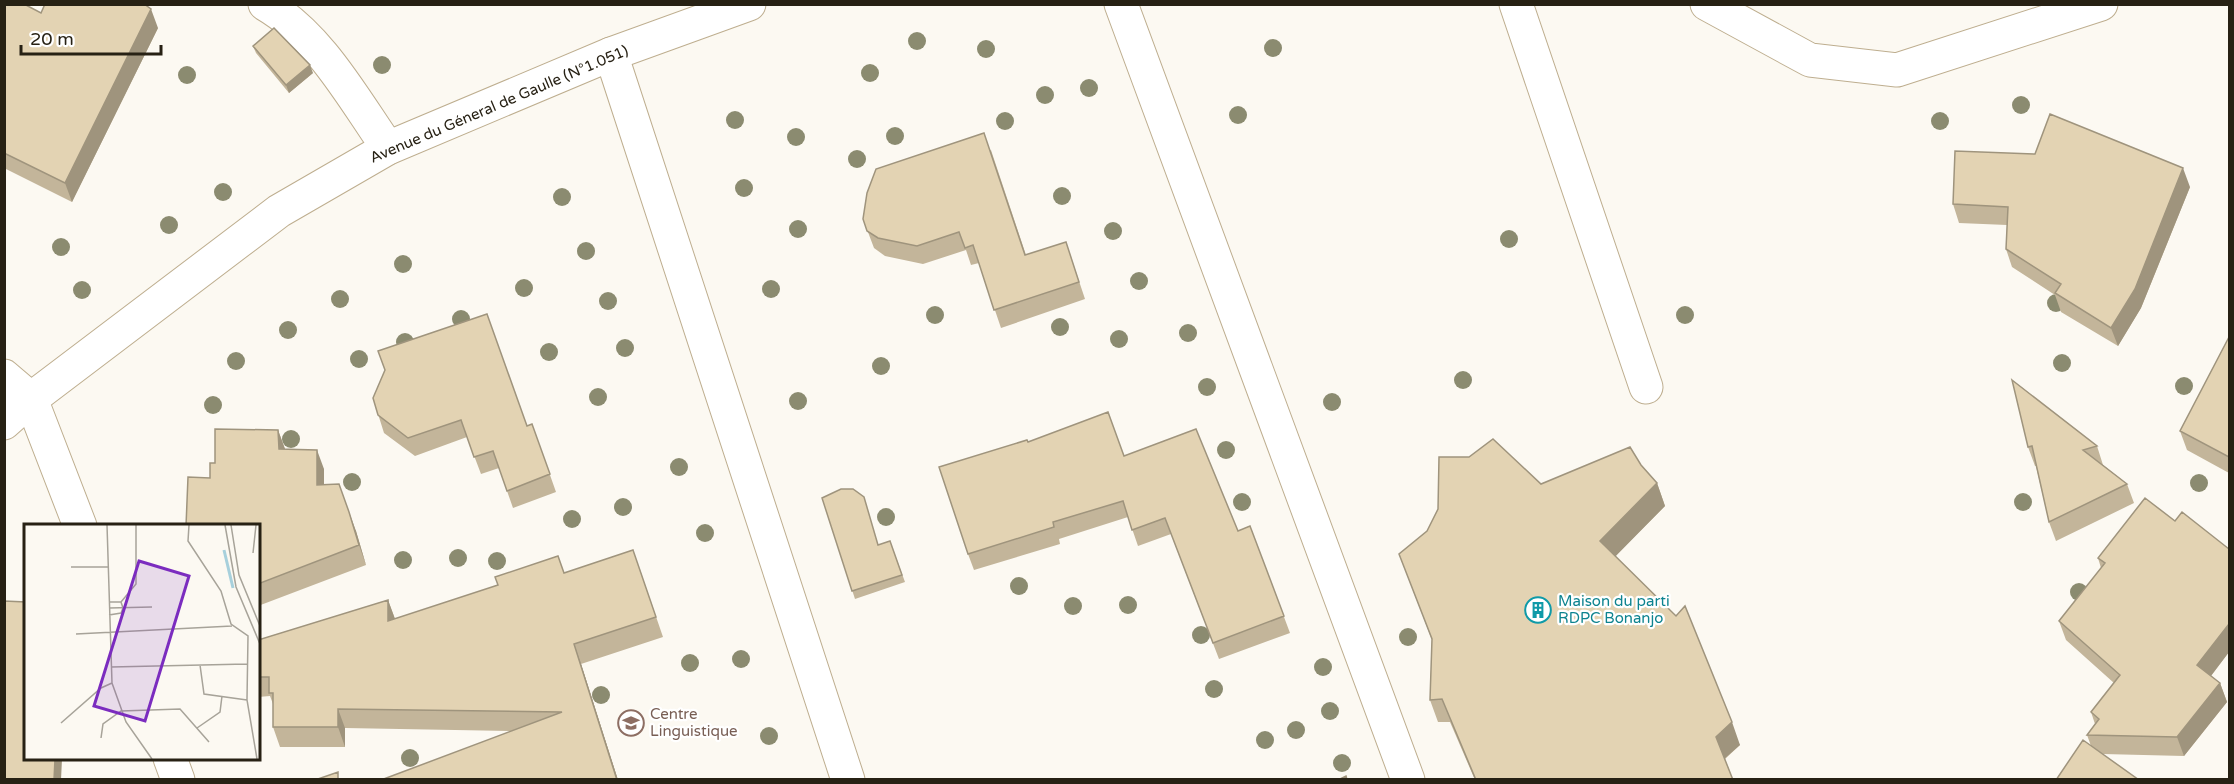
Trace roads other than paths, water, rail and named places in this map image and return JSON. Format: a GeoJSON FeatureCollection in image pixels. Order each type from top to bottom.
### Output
{"type":"FeatureCollection","features":[{"type":"Feature","properties":{"kind":"street"},"geometry":{"type":"LineString","coordinates":[[266,4],[282,14],[324,56],[388,148]]}},
{"type":"Feature","properties":{"kind":"street","name":"Avenue du Géneral de Gaulle (N°1.051)"},"geometry":{"type":"LineString","coordinates":[[4,423],[31,399],[279,211],[388,148],[611,54],[749,4]]}},
{"type":"Feature","properties":{"kind":"street"},"geometry":{"type":"LineString","coordinates":[[1121,4],[1408,780]]}},
{"type":"Feature","properties":{"kind":"street"},"geometry":{"type":"LineString","coordinates":[[1516,4],[1646,387]]}},
{"type":"Feature","properties":{"kind":"street"},"geometry":{"type":"LineString","coordinates":[[1707,4],[1810,60],[1897,70],[2101,4]]}},
{"type":"Feature","properties":{"kind":"street"},"geometry":{"type":"LineString","coordinates":[[611,54],[848,780]]}},
{"type":"Feature","properties":{"kind":"street"},"geometry":{"type":"LineString","coordinates":[[4,376],[31,399],[79,524]]}},
{"type":"Feature","properties":{"kind":"street"},"geometry":{"type":"LineString","coordinates":[[170,760],[178,780]]}},
{"type":"Feature","properties":{"kind":"place","name":"Maison du parti RDPC Bonanjo"},"geometry":{"type":"Point","coordinates":[1538,610]}},
{"type":"Feature","properties":{"kind":"place","name":"Centre Linguistique"},"geometry":{"type":"Point","coordinates":[631,723]}}]}
